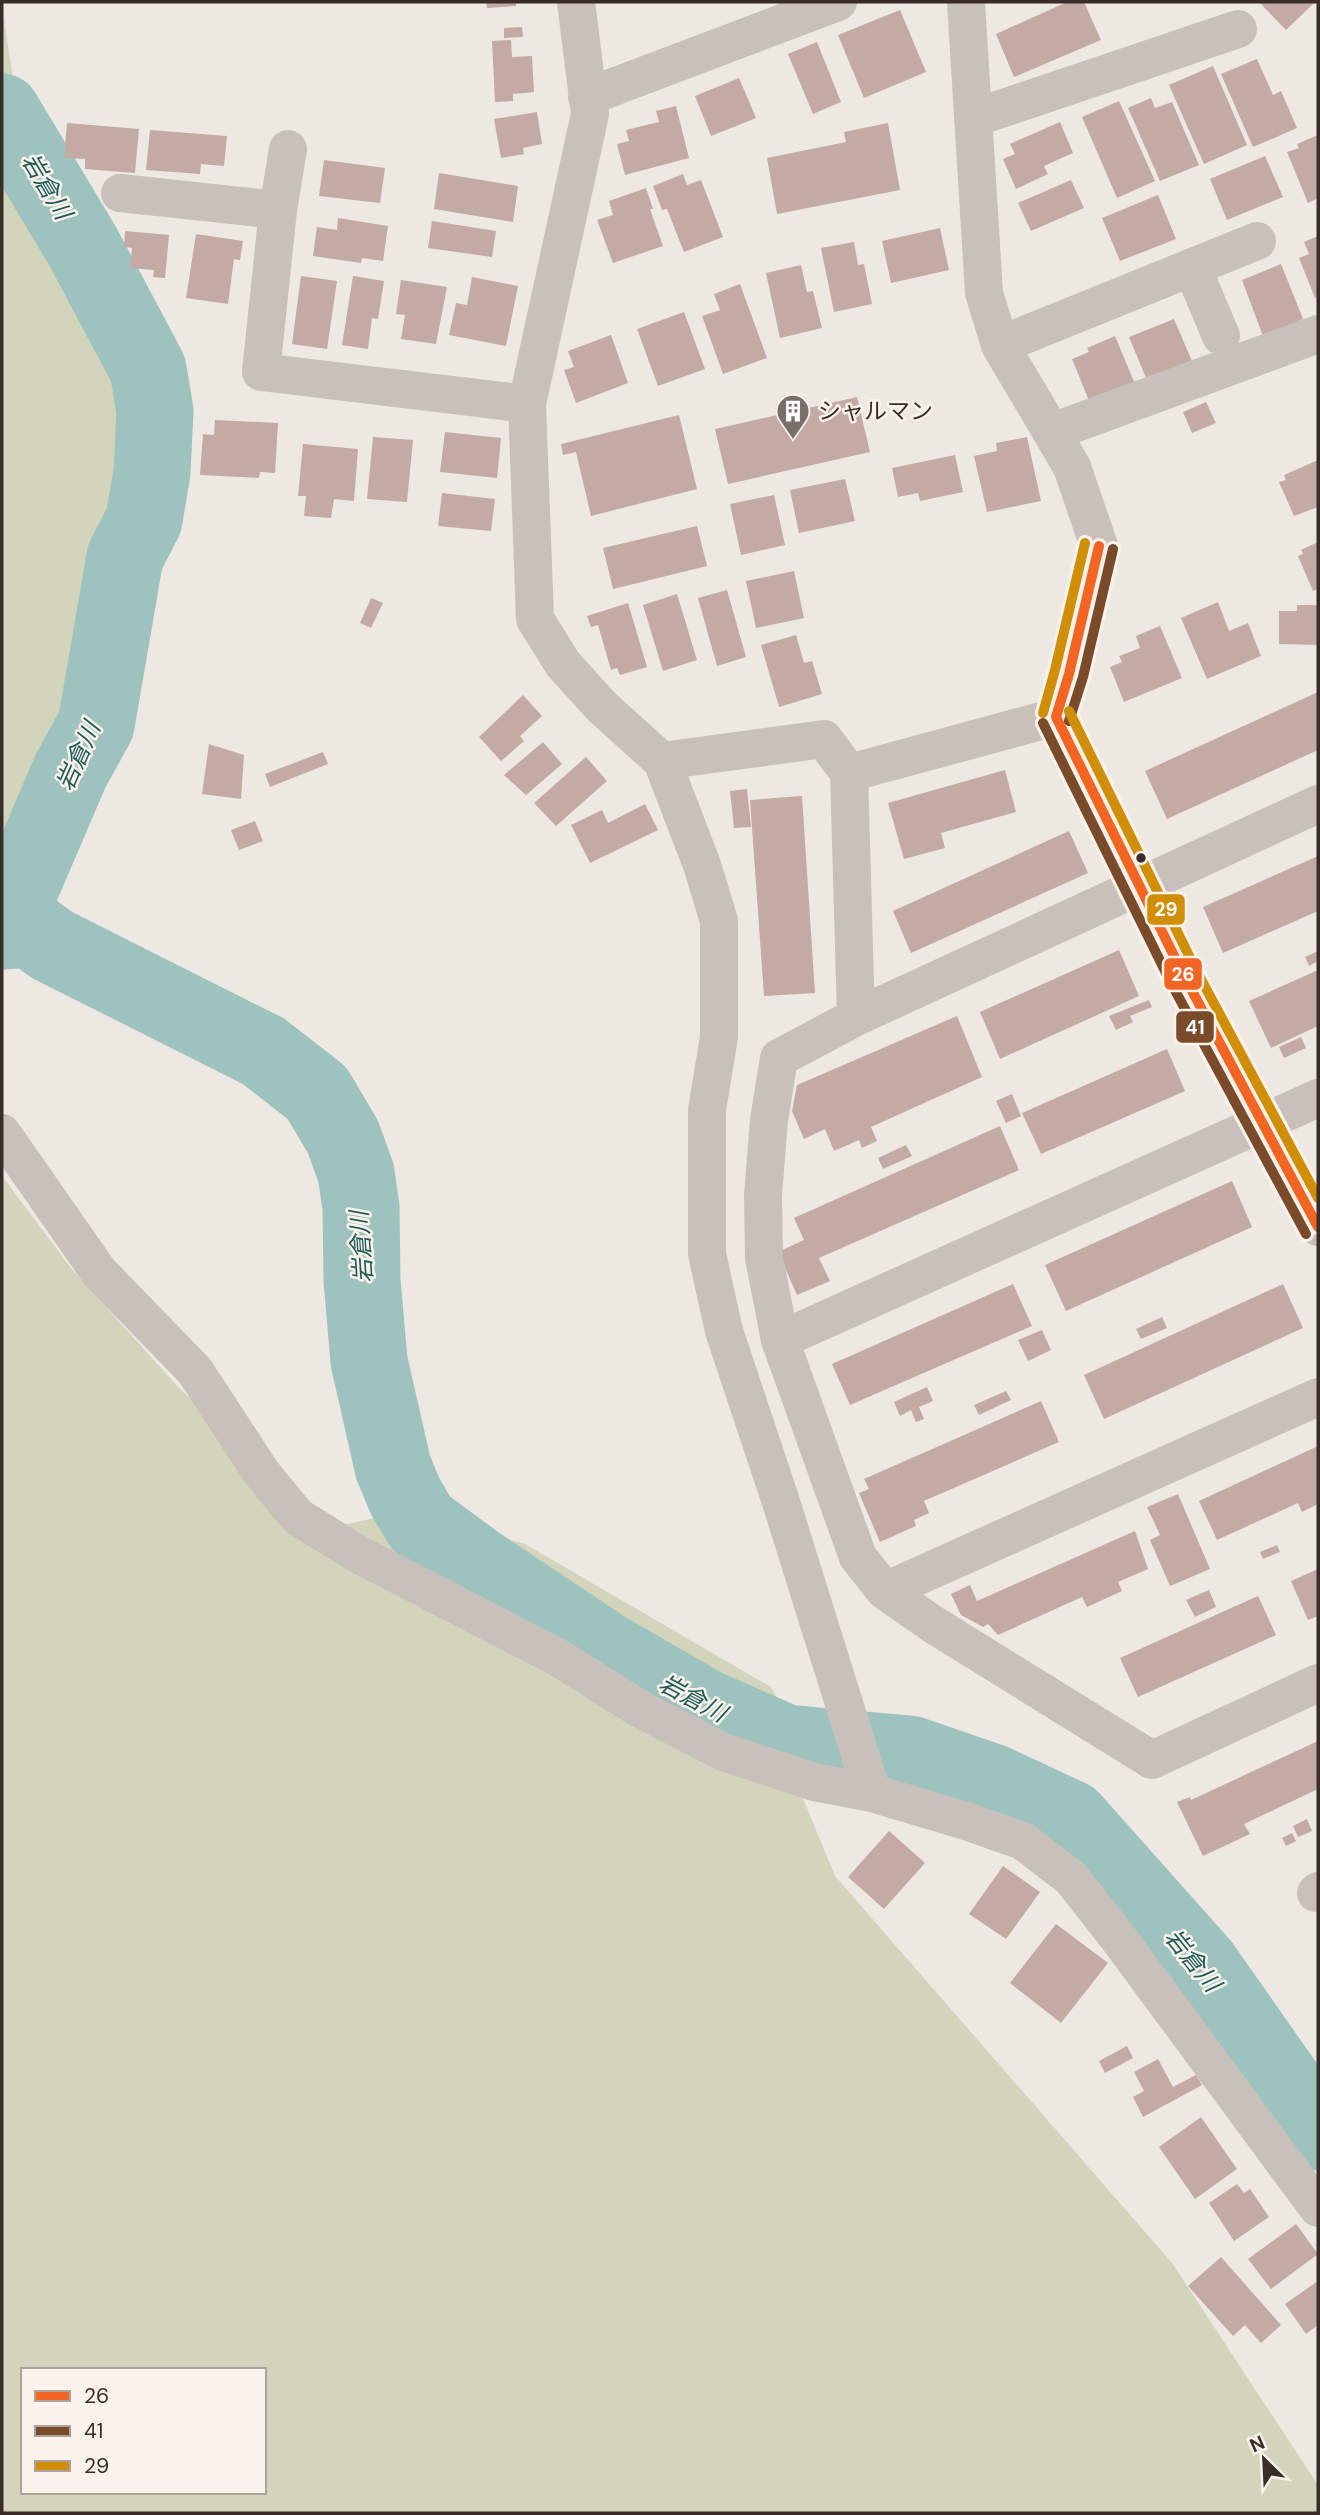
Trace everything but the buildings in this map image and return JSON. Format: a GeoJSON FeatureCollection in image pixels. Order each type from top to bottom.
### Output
{"type":"FeatureCollection","features":[{"type":"Feature","properties":{"kind":"street"},"geometry":{"type":"LineString","coordinates":[[576,2],[590,114],[527,404],[535,619],[563,664],[602,707],[662,761],[702,864],[719,921],[719,1037],[707,1110],[707,1255],[724,1331],[781,1502],[872,1793]]}},
{"type":"Feature","properties":{"kind":"street"},"geometry":{"type":"LineString","coordinates":[[587,97],[838,2]]}},
{"type":"Feature","properties":{"kind":"street"},"geometry":{"type":"LineString","coordinates":[[966,2],[984,293],[1000,345],[1072,467],[1099,547],[1056,717],[1137,887],[1318,1227]]}},
{"type":"Feature","properties":{"kind":"street"},"geometry":{"type":"LineString","coordinates":[[974,118],[1238,29]]}},
{"type":"Feature","properties":{"kind":"street"},"geometry":{"type":"LineString","coordinates":[[288,149],[278,210],[261,372],[527,404]]}},
{"type":"Feature","properties":{"kind":"street"},"geometry":{"type":"LineString","coordinates":[[120,193],[278,210]]}},
{"type":"Feature","properties":{"kind":"street"},"geometry":{"type":"LineString","coordinates":[[1000,345],[1257,241]]}},
{"type":"Feature","properties":{"kind":"street"},"geometry":{"type":"LineString","coordinates":[[1192,267],[1221,336]]}},
{"type":"Feature","properties":{"kind":"street"},"geometry":{"type":"LineString","coordinates":[[1052,432],[1318,334]]}},
{"type":"Feature","properties":{"kind":"street"},"geometry":{"type":"LineString","coordinates":[[849,773],[1056,717]]}},
{"type":"Feature","properties":{"kind":"street"},"geometry":{"type":"LineString","coordinates":[[662,761],[824,739],[849,773],[856,1017]]}},
{"type":"Feature","properties":{"kind":"street"},"geometry":{"type":"LineString","coordinates":[[1318,804],[856,1017],[779,1058],[769,1119],[762,1196],[764,1258],[780,1340],[858,1557],[885,1591],[934,1625],[1152,1760],[1318,1683]]}},
{"type":"Feature","properties":{"kind":"street"},"geometry":{"type":"LineString","coordinates":[[780,1340],[1318,1098]]}},
{"type":"Feature","properties":{"kind":"street"},"geometry":{"type":"LineString","coordinates":[[2,1133],[99,1272],[195,1371],[261,1472],[298,1517],[358,1555],[559,1658],[640,1709],[723,1752],[814,1782],[872,1793],[1023,1840],[1071,1878],[1318,2208]]}},
{"type":"Feature","properties":{"kind":"street"},"geometry":{"type":"LineString","coordinates":[[885,1591],[1318,1397]]}},
{"type":"Feature","properties":{"kind":"green space"},"geometry":{"type":"Polygon","coordinates":[[[2,6],[18,110],[40,168],[104,276],[150,403],[148,468],[126,531],[110,684],[97,761],[63,823],[30,856],[2,868],[2,6]]]}},
{"type":"Feature","properties":{"kind":"green space"},"geometry":{"type":"Polygon","coordinates":[[[2,1176],[71,1268],[178,1387],[330,1528],[410,1510],[525,1544],[771,1687],[793,1728],[797,1784],[835,1876],[1172,2263],[1318,2485],[1318,2513],[2,2513],[2,1176]]]}},
{"type":"Feature","properties":{"kind":"waterway","name":"岩倉川"},"geometry":{"type":"LineString","coordinates":[[2,112],[82,245],[148,369],[155,411],[152,472],[144,520],[125,557],[96,725],[71,770],[2,931],[30,929],[52,945],[263,1051],[317,1093],[343,1137],[356,1173],[361,1207],[362,1280],[369,1361],[393,1467],[405,1496],[421,1523],[478,1565],[604,1649],[706,1708],[786,1743],[910,1754],[994,1783],[1071,1819],[1201,1965],[1318,2132]]}},
{"type":"Feature","properties":{"kind":"transit line","name":"29"},"geometry":{"type":"LineString","coordinates":[[1043,713],[1085,543]]}},
{"type":"Feature","properties":{"kind":"transit line","name":"26"},"geometry":{"type":"LineString","coordinates":[[1056,717],[1069,674],[1099,546]]}},
{"type":"Feature","properties":{"kind":"transit line","name":"41"},"geometry":{"type":"LineString","coordinates":[[1069,721],[1083,677],[1113,549]]}},
{"type":"Feature","properties":{"kind":"transit line","name":"29"},"geometry":{"type":"LineString","coordinates":[[1069,711],[1195,968],[1318,1198]]}},
{"type":"Feature","properties":{"kind":"transit line","name":"26"},"geometry":{"type":"LineString","coordinates":[[1056,717],[1183,974],[1318,1227]]}},
{"type":"Feature","properties":{"kind":"transit line","name":"41"},"geometry":{"type":"LineString","coordinates":[[1043,723],[1170,981],[1306,1234]]}},
{"type":"Feature","properties":{"kind":"place","name":"シャルマン"},"geometry":{"type":"Point","coordinates":[793,441]}}]}
